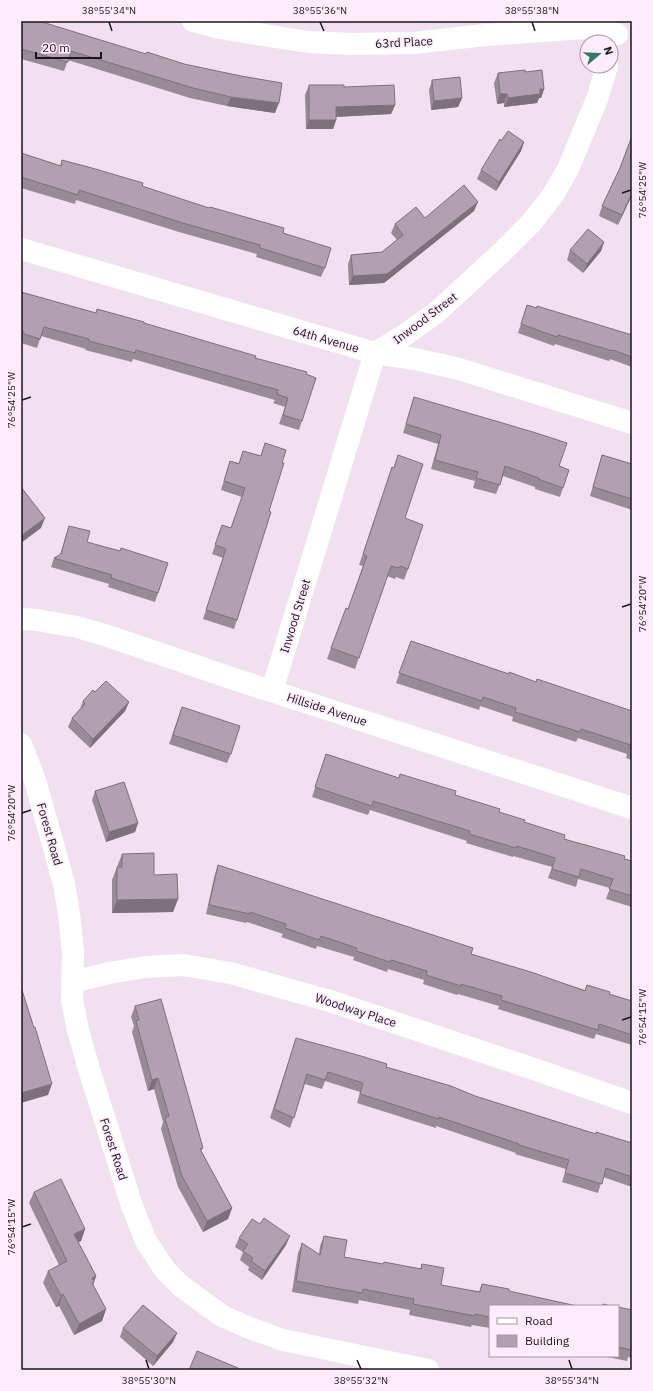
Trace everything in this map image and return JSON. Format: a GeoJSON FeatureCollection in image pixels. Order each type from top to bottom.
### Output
{"type":"FeatureCollection","features":[{"type":"Feature","properties":{"kind":"street","name":"63rd Place"},"geometry":{"type":"LineString","coordinates":[[193,21],[219,28],[308,42],[351,44],[413,43],[486,35],[586,28],[608,34]]}},
{"type":"Feature","properties":{"kind":"street","name":"Inwood Street"},"geometry":{"type":"LineString","coordinates":[[272,691],[375,353],[405,335],[437,312],[500,254],[532,222],[553,195],[568,169],[597,99],[605,74]]}},
{"type":"Feature","properties":{"kind":"street","name":"64th Avenue"},"geometry":{"type":"LineString","coordinates":[[21,248],[375,353],[415,359],[459,369],[632,423]]}},
{"type":"Feature","properties":{"kind":"street","name":"Hillside Avenue"},"geometry":{"type":"LineString","coordinates":[[21,619],[77,627],[108,636],[632,808]]}},
{"type":"Feature","properties":{"kind":"street","name":"Forest Road"},"geometry":{"type":"LineString","coordinates":[[21,744],[35,780],[64,884],[73,952],[72,1000],[78,1030],[132,1206],[146,1241],[165,1270],[181,1286],[222,1316],[283,1340],[428,1370]]}},
{"type":"Feature","properties":{"kind":"street","name":"Woodway Place"},"geometry":{"type":"LineString","coordinates":[[72,982],[145,967],[183,966],[230,973],[330,1001],[632,1103]]}},
{"type":"Feature","properties":{"kind":"building"},"geometry":{"type":"Polygon","coordinates":[[[21,21],[39,21],[146,54],[147,52],[184,64],[282,83],[279,103],[231,97],[193,88],[71,51],[68,62],[21,49],[21,21]]]}},
{"type":"Feature","properties":{"kind":"building"},"geometry":{"type":"Polygon","coordinates":[[[525,70],[526,72],[542,70],[544,89],[540,89],[540,94],[508,98],[507,94],[500,94],[498,73],[525,70]]]}},
{"type":"Feature","properties":{"kind":"building"},"geometry":{"type":"Polygon","coordinates":[[[460,77],[462,98],[434,101],[432,80],[460,77]]]}},
{"type":"Feature","properties":{"kind":"building"},"geometry":{"type":"Polygon","coordinates":[[[309,85],[344,85],[344,87],[394,85],[395,105],[336,107],[336,120],[309,120],[309,85]]]}},
{"type":"Feature","properties":{"kind":"building"},"geometry":{"type":"Polygon","coordinates":[[[508,131],[524,142],[499,182],[481,170],[500,139],[501,141],[508,131]]]}},
{"type":"Feature","properties":{"kind":"building"},"geometry":{"type":"Polygon","coordinates":[[[632,136],[632,193],[622,215],[602,206],[620,168],[632,136]]]}},
{"type":"Feature","properties":{"kind":"building"},"geometry":{"type":"Polygon","coordinates":[[[21,153],[61,166],[62,160],[92,168],[143,183],[142,186],[209,208],[210,207],[284,228],[283,233],[331,248],[325,268],[260,248],[260,245],[183,223],[79,190],[78,195],[21,177],[21,153]]]}},
{"type":"Feature","properties":{"kind":"building"},"geometry":{"type":"Polygon","coordinates":[[[464,185],[478,202],[387,274],[353,276],[351,255],[382,252],[403,235],[395,224],[416,207],[425,218],[464,185]]]}},
{"type":"Feature","properties":{"kind":"building"},"geometry":{"type":"Polygon","coordinates":[[[588,229],[604,242],[587,264],[570,250],[588,229]]]}},
{"type":"Feature","properties":{"kind":"building"},"geometry":{"type":"Polygon","coordinates":[[[21,292],[96,313],[97,309],[144,322],[256,356],[255,358],[307,372],[306,374],[316,378],[302,421],[283,415],[288,398],[277,394],[278,390],[136,350],[135,353],[89,341],[89,339],[44,327],[40,339],[24,334],[24,332],[21,331],[21,292]]]}},
{"type":"Feature","properties":{"kind":"building"},"geometry":{"type":"Polygon","coordinates":[[[527,305],[537,308],[537,306],[632,335],[632,357],[613,350],[558,335],[557,337],[521,324],[527,305]]]}},
{"type":"Feature","properties":{"kind":"building"},"geometry":{"type":"Polygon","coordinates":[[[414,397],[567,443],[559,466],[569,470],[563,488],[505,466],[500,485],[476,478],[478,472],[435,460],[441,435],[406,424],[414,397]]]}},
{"type":"Feature","properties":{"kind":"building"},"geometry":{"type":"Polygon","coordinates":[[[265,443],[286,450],[282,463],[284,463],[269,511],[271,512],[237,620],[206,610],[226,549],[215,545],[222,525],[231,528],[245,488],[224,481],[230,461],[239,464],[243,451],[261,456],[265,443]]]}},
{"type":"Feature","properties":{"kind":"building"},"geometry":{"type":"Polygon","coordinates":[[[398,455],[423,464],[405,518],[423,525],[408,569],[400,566],[399,568],[391,566],[359,658],[331,648],[346,608],[348,609],[367,556],[363,554],[392,467],[394,468],[398,455]]]}},
{"type":"Feature","properties":{"kind":"building"},"geometry":{"type":"Polygon","coordinates":[[[602,455],[632,464],[632,499],[593,487],[602,455]]]}},
{"type":"Feature","properties":{"kind":"building"},"geometry":{"type":"Polygon","coordinates":[[[21,487],[45,518],[21,536],[21,487]]]}},
{"type":"Feature","properties":{"kind":"building"},"geometry":{"type":"Polygon","coordinates":[[[69,526],[90,531],[87,542],[120,551],[121,548],[168,563],[158,593],[111,578],[112,575],[54,558],[61,554],[69,526]]]}},
{"type":"Feature","properties":{"kind":"building"},"geometry":{"type":"Polygon","coordinates":[[[411,641],[509,674],[509,672],[536,682],[537,679],[632,711],[632,750],[630,749],[631,745],[581,729],[580,732],[515,712],[516,708],[483,697],[482,701],[399,673],[411,641]]]}},
{"type":"Feature","properties":{"kind":"building"},"geometry":{"type":"Polygon","coordinates":[[[106,681],[129,702],[93,739],[72,718],[85,704],[83,701],[93,690],[95,692],[106,681]]]}},
{"type":"Feature","properties":{"kind":"building"},"geometry":{"type":"Polygon","coordinates":[[[182,707],[240,726],[231,754],[173,735],[182,707]]]}},
{"type":"Feature","properties":{"kind":"building"},"geometry":{"type":"Polygon","coordinates":[[[326,754],[399,778],[400,774],[456,791],[455,795],[500,809],[499,812],[525,820],[524,822],[565,835],[564,839],[625,856],[624,859],[632,861],[632,896],[609,889],[613,879],[581,869],[579,877],[552,869],[555,858],[517,846],[516,848],[469,834],[470,831],[373,801],[372,806],[315,787],[326,754]]]}},
{"type":"Feature","properties":{"kind":"building"},"geometry":{"type":"Polygon","coordinates":[[[124,782],[138,823],[109,832],[95,791],[124,782]]]}},
{"type":"Feature","properties":{"kind":"building"},"geometry":{"type":"Polygon","coordinates":[[[154,853],[154,875],[177,874],[178,899],[117,900],[117,867],[122,867],[122,854],[154,853]]]}},
{"type":"Feature","properties":{"kind":"building"},"geometry":{"type":"Polygon","coordinates":[[[218,865],[473,948],[471,954],[534,973],[585,991],[587,985],[632,1001],[632,1035],[599,1024],[598,1030],[501,1000],[502,996],[461,984],[461,986],[426,975],[427,971],[391,960],[390,962],[356,951],[357,948],[321,936],[319,940],[285,928],[286,924],[250,912],[250,914],[209,905],[218,865]]]}},
{"type":"Feature","properties":{"kind":"building"},"geometry":{"type":"Polygon","coordinates":[[[21,987],[52,1084],[21,1093],[21,987]]]}},
{"type":"Feature","properties":{"kind":"building"},"geometry":{"type":"Polygon","coordinates":[[[161,999],[203,1148],[200,1149],[232,1208],[207,1221],[182,1176],[165,1118],[169,1116],[158,1078],[152,1080],[136,1021],[139,1020],[135,1006],[161,999]]]}},
{"type":"Feature","properties":{"kind":"building"},"geometry":{"type":"Polygon","coordinates":[[[296,1038],[387,1064],[386,1067],[451,1086],[475,1096],[596,1134],[596,1132],[632,1143],[632,1177],[606,1168],[602,1184],[565,1173],[569,1160],[519,1145],[439,1117],[439,1119],[360,1094],[363,1083],[328,1072],[325,1080],[307,1074],[294,1118],[274,1109],[296,1038]]]}},
{"type":"Feature","properties":{"kind":"building"},"geometry":{"type":"Polygon","coordinates":[[[61,1179],[85,1229],[74,1234],[96,1276],[92,1278],[94,1282],[92,1283],[106,1309],[79,1324],[63,1294],[61,1296],[48,1271],[67,1261],[34,1192],[61,1179]]]}},
{"type":"Feature","properties":{"kind":"building"},"geometry":{"type":"Polygon","coordinates":[[[264,1218],[290,1236],[265,1271],[251,1261],[253,1258],[243,1251],[248,1244],[239,1238],[252,1219],[260,1224],[264,1218]]]}},
{"type":"Feature","properties":{"kind":"building"},"geometry":{"type":"Polygon","coordinates":[[[324,1236],[347,1240],[344,1257],[383,1264],[384,1262],[421,1269],[422,1264],[444,1268],[441,1285],[480,1292],[482,1284],[509,1289],[509,1291],[572,1305],[489,1305],[489,1317],[475,1314],[475,1316],[413,1304],[414,1299],[363,1289],[362,1293],[296,1281],[302,1243],[320,1255],[324,1236]]]}},
{"type":"Feature","properties":{"kind":"building"},"geometry":{"type":"Polygon","coordinates":[[[143,1305],[177,1333],[157,1356],[123,1328],[143,1305]]]}},
{"type":"Feature","properties":{"kind":"building"},"geometry":{"type":"Polygon","coordinates":[[[619,1307],[632,1310],[631,1350],[619,1347],[619,1307]]]}},
{"type":"Feature","properties":{"kind":"building"},"geometry":{"type":"Polygon","coordinates":[[[197,1351],[238,1368],[237,1370],[189,1370],[197,1351]]]}}]}
